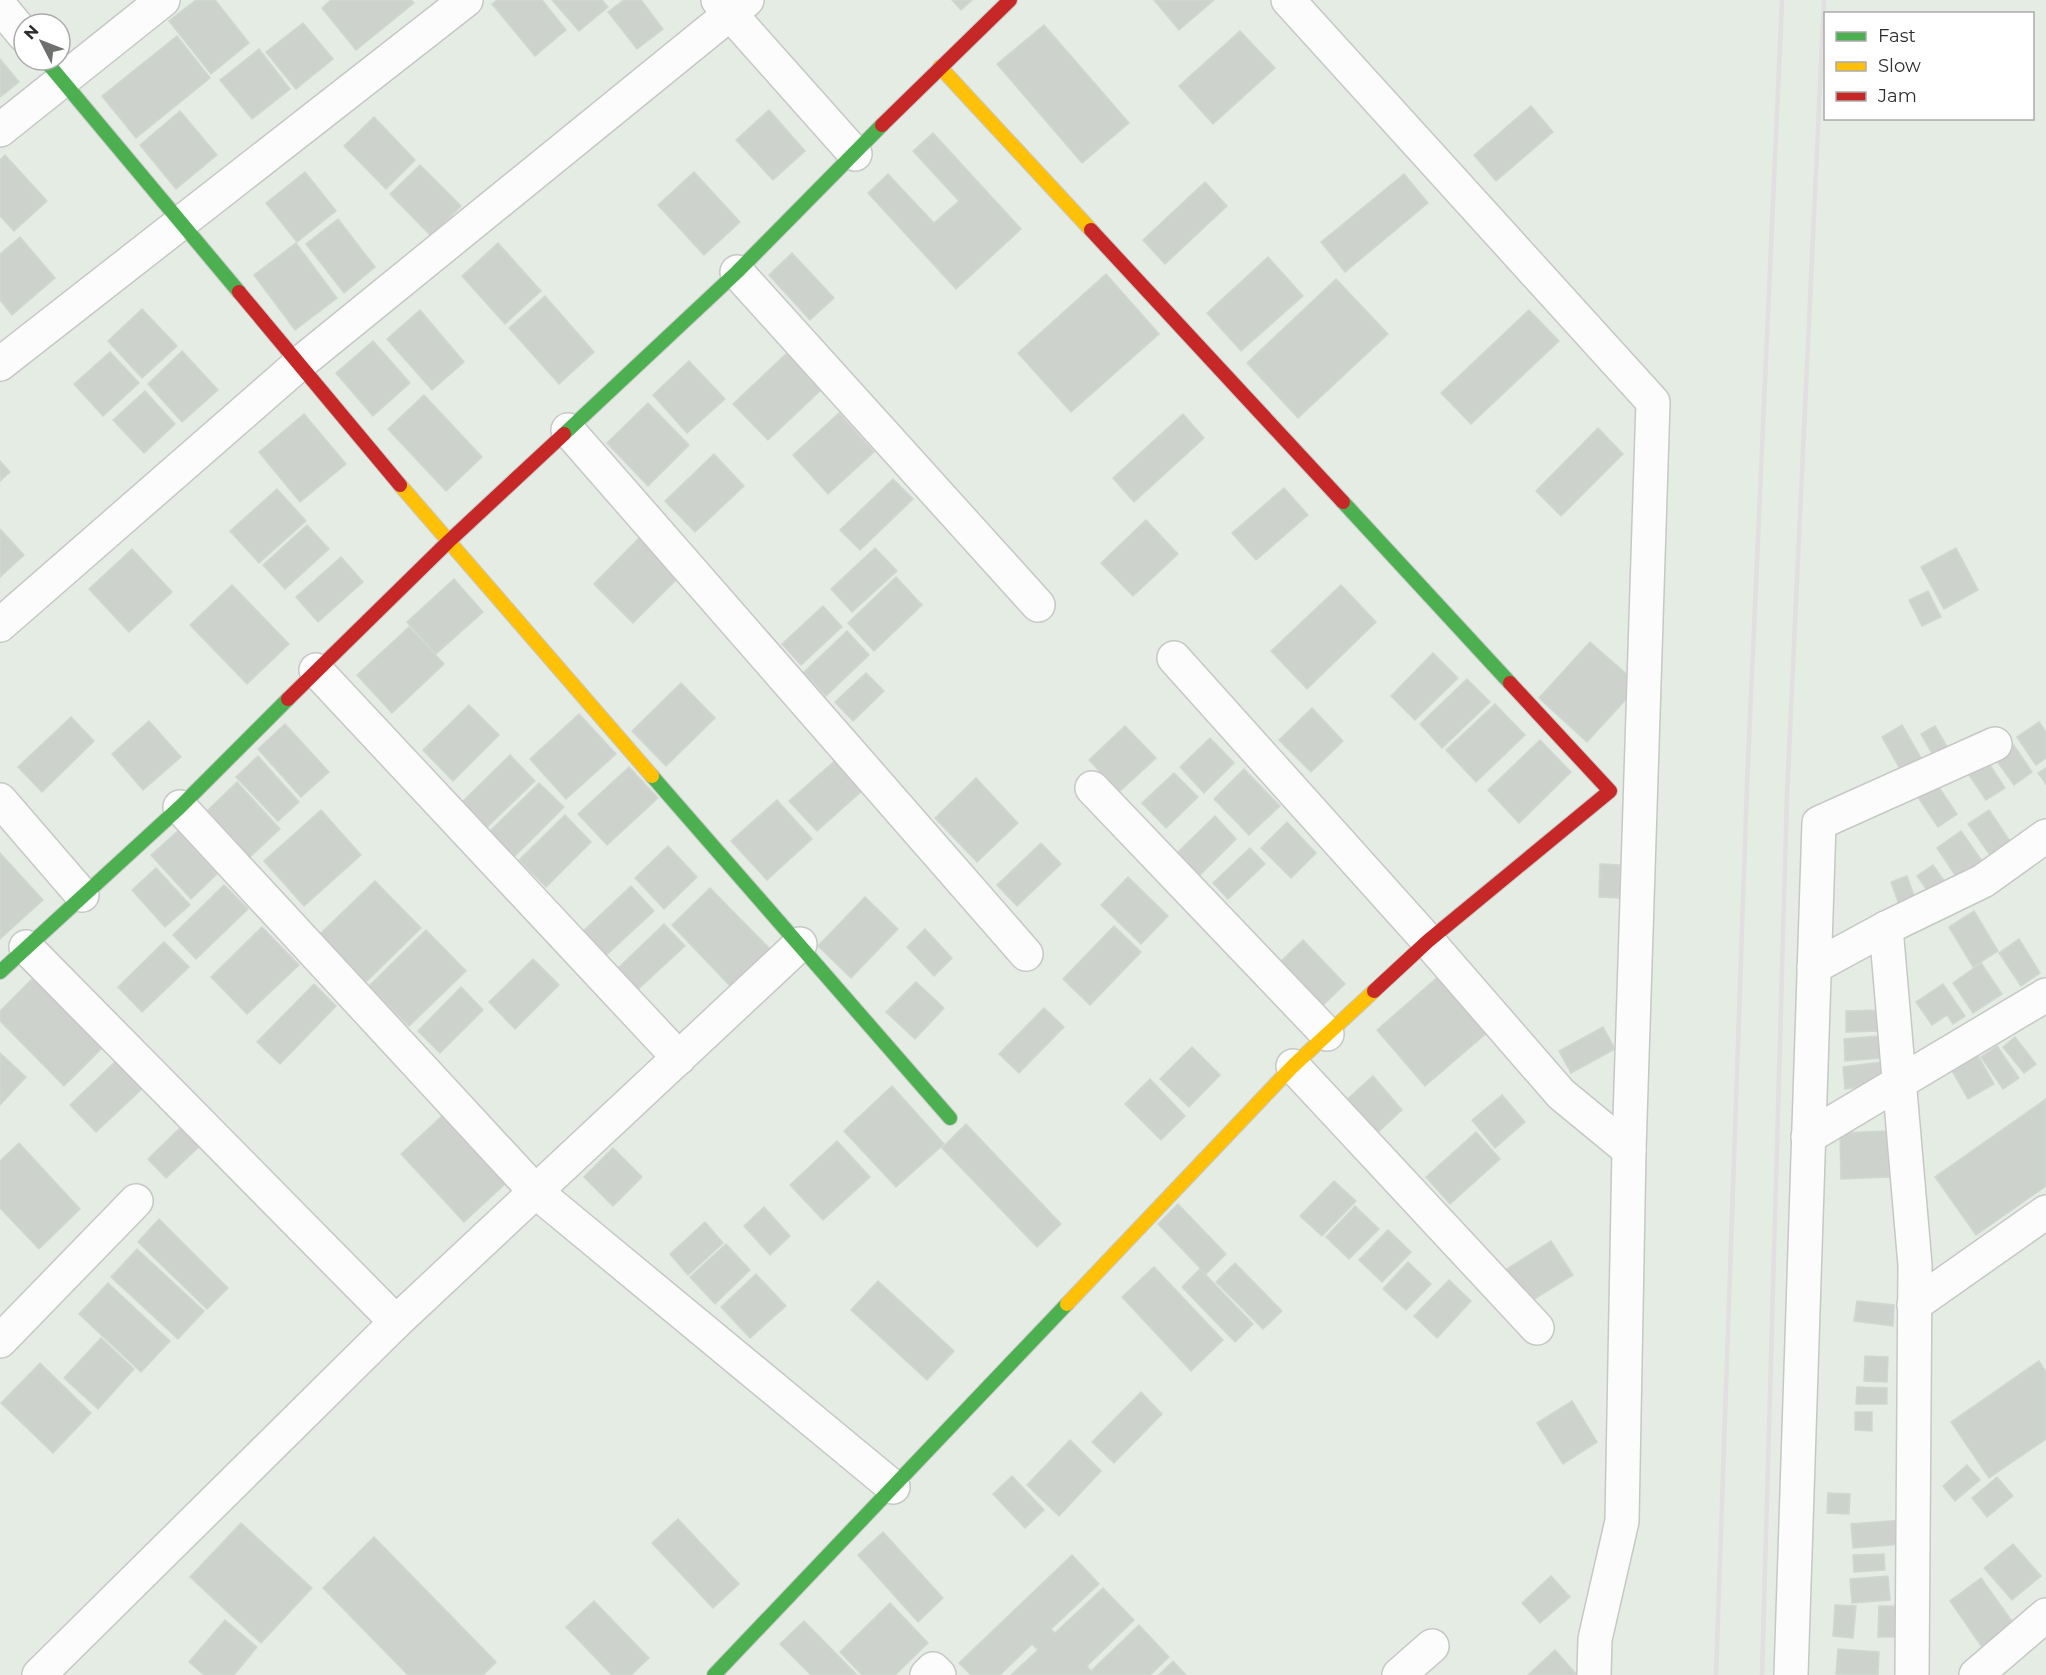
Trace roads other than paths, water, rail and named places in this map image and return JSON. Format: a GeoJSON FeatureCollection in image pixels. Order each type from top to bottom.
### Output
{"type":"FeatureCollection","features":[{"type":"Feature","properties":{"kind":"street"},"geometry":{"type":"LineString","coordinates":[[72,58],[164,0]]}},
{"type":"Feature","properties":{"kind":"street"},"geometry":{"type":"LineString","coordinates":[[0,364],[466,0]]}},
{"type":"Feature","properties":{"kind":"street"},"geometry":{"type":"LineString","coordinates":[[0,972],[81,895],[180,807],[448,542],[737,272],[1010,0]]}},
{"type":"Feature","properties":{"kind":"street"},"geometry":{"type":"LineString","coordinates":[[1288,0],[1653,402],[1629,1150],[1622,1521],[1595,1639],[1594,1675]]}},
{"type":"Feature","properties":{"kind":"street"},"geometry":{"type":"LineString","coordinates":[[0,625],[299,364],[732,5],[855,154]]}},
{"type":"Feature","properties":{"kind":"street"},"geometry":{"type":"LineString","coordinates":[[0,6],[12,20]]}},
{"type":"Feature","properties":{"kind":"street"},"geometry":{"type":"LineString","coordinates":[[714,1675],[1293,1066],[1428,941],[1610,791],[940,68]]}},
{"type":"Feature","properties":{"kind":"street"},"geometry":{"type":"LineString","coordinates":[[0,130],[51,72]]}},
{"type":"Feature","properties":{"kind":"street"},"geometry":{"type":"LineString","coordinates":[[55,72],[448,542],[950,1118]]}},
{"type":"Feature","properties":{"kind":"street"},"geometry":{"type":"LineString","coordinates":[[737,272],[1038,605]]}},
{"type":"Feature","properties":{"kind":"street"},"geometry":{"type":"LineString","coordinates":[[568,430],[1026,954]]}},
{"type":"Feature","properties":{"kind":"street"},"geometry":{"type":"LineString","coordinates":[[1174,658],[1428,941],[1561,1094],[1629,1150]]}},
{"type":"Feature","properties":{"kind":"street"},"geometry":{"type":"LineString","coordinates":[[316,670],[679,1058]]}},
{"type":"Feature","properties":{"kind":"street"},"geometry":{"type":"LineString","coordinates":[[1791,1675],[1819,823],[1995,744]]}},
{"type":"Feature","properties":{"kind":"street"},"geometry":{"type":"LineString","coordinates":[[1092,788],[1327,1034]]}},
{"type":"Feature","properties":{"kind":"street"},"geometry":{"type":"LineString","coordinates":[[0,800],[81,895]]}},
{"type":"Feature","properties":{"kind":"street"},"geometry":{"type":"LineString","coordinates":[[180,807],[535,1191],[893,1487]]}},
{"type":"Feature","properties":{"kind":"street"},"geometry":{"type":"LineString","coordinates":[[1814,967],[1886,928],[1983,881],[2046,836]]}},
{"type":"Feature","properties":{"kind":"street"},"geometry":{"type":"LineString","coordinates":[[1886,928],[1915,1265],[1912,1675]]}},
{"type":"Feature","properties":{"kind":"street"},"geometry":{"type":"LineString","coordinates":[[39,1675],[396,1322],[800,944]]}},
{"type":"Feature","properties":{"kind":"street"},"geometry":{"type":"LineString","coordinates":[[26,947],[396,1322]]}},
{"type":"Feature","properties":{"kind":"street"},"geometry":{"type":"LineString","coordinates":[[1808,1137],[2046,995]]}},
{"type":"Feature","properties":{"kind":"street"},"geometry":{"type":"LineString","coordinates":[[1293,1066],[1537,1328]]}},
{"type":"Feature","properties":{"kind":"street"},"geometry":{"type":"LineString","coordinates":[[0,1341],[136,1201]]}},
{"type":"Feature","properties":{"kind":"street"},"geometry":{"type":"LineString","coordinates":[[1914,1305],[2046,1212]]}},
{"type":"Feature","properties":{"kind":"street"},"geometry":{"type":"LineString","coordinates":[[1976,1675],[2046,1615]]}},
{"type":"Feature","properties":{"kind":"street"},"geometry":{"type":"LineString","coordinates":[[1399,1675],[1432,1646]]}},
{"type":"Feature","properties":{"kind":"street"},"geometry":{"type":"LineString","coordinates":[[927,1675],[933,1669],[939,1675]]}},
{"type":"Feature","properties":{"kind":"railway"},"geometry":{"type":"LineString","coordinates":[[1716,1675],[1747,785],[1782,0]]}},
{"type":"Feature","properties":{"kind":"railway"},"geometry":{"type":"LineString","coordinates":[[1762,1675],[1787,795],[1824,0]]}}]}
